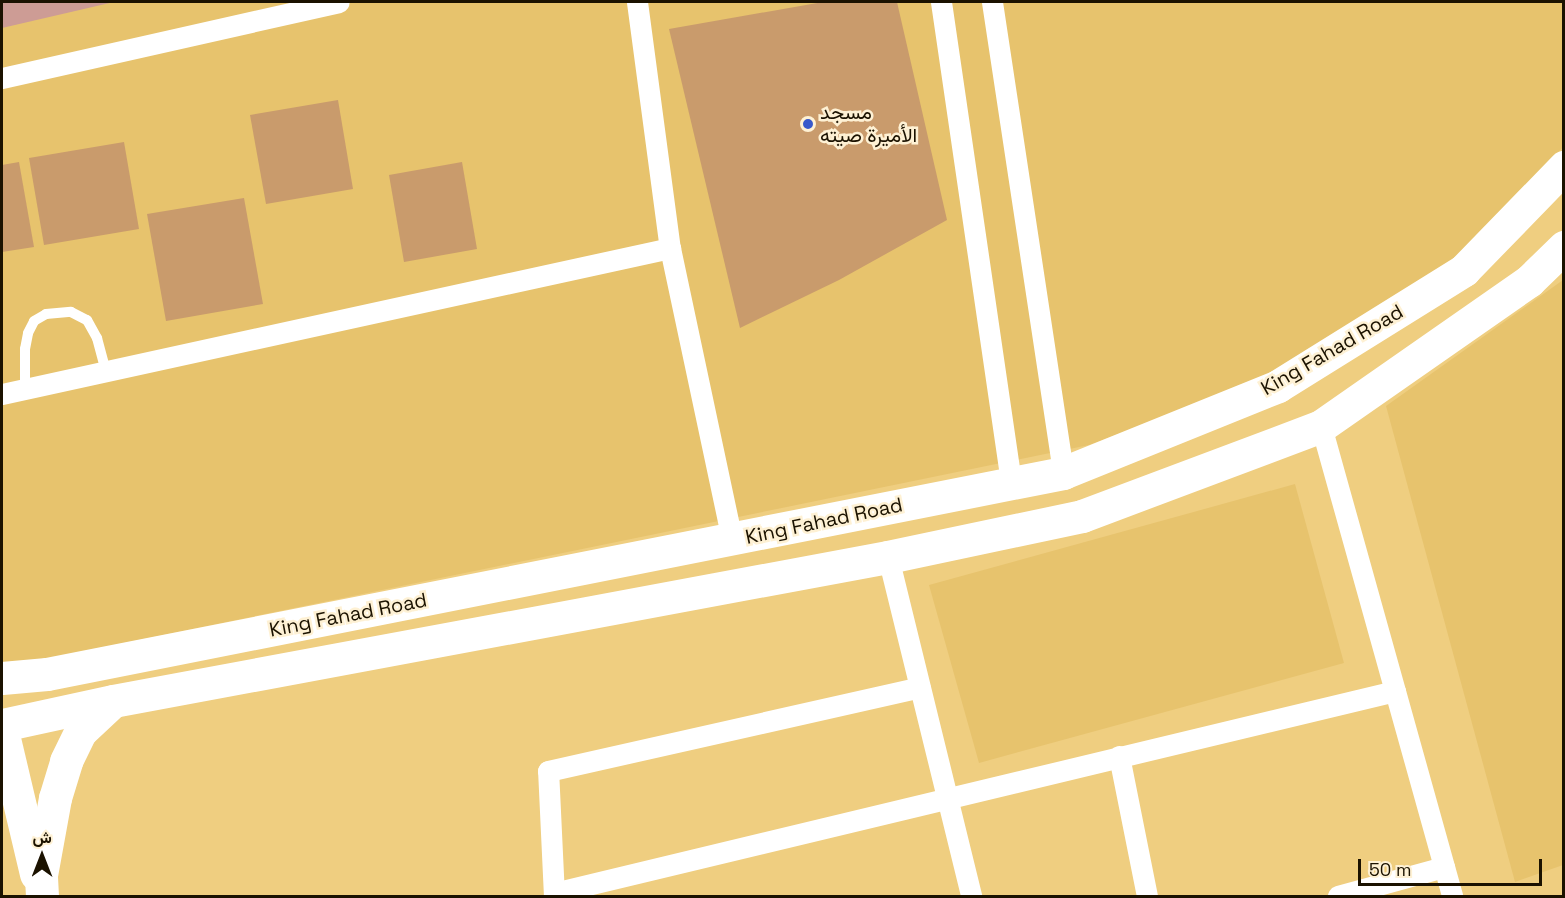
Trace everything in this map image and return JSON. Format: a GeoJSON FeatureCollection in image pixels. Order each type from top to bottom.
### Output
{"type":"FeatureCollection","features":[{"type":"Feature","properties":{"kind":"main road","name":"King Fahad Road"},"geometry":{"type":"LineString","coordinates":[[2,678],[47,674],[1063,473],[1278,386],[1464,270],[1563,167]]}},
{"type":"Feature","properties":{"kind":"main road","name":"King Fahad Road"},"geometry":{"type":"LineString","coordinates":[[2,725],[113,701],[888,557],[1082,516],[1321,426],[1529,281],[1563,246]]}},
{"type":"Feature","properties":{"kind":"main road"},"geometry":{"type":"LineString","coordinates":[[47,674],[38,683],[35,695],[39,707],[48,716]]}},
{"type":"Feature","properties":{"kind":"main road"},"geometry":{"type":"LineString","coordinates":[[42,897],[41,875],[54,798],[66,761],[80,732],[113,701]]}},
{"type":"Feature","properties":{"kind":"main road"},"geometry":{"type":"LineString","coordinates":[[2,730],[42,897]]}},
{"type":"Feature","properties":{"kind":"street"},"geometry":{"type":"LineString","coordinates":[[2,78],[339,2]]}},
{"type":"Feature","properties":{"kind":"street"},"geometry":{"type":"LineString","coordinates":[[637,2],[670,248],[732,540]]}},
{"type":"Feature","properties":{"kind":"street"},"geometry":{"type":"LineString","coordinates":[[941,2],[1011,482]]}},
{"type":"Feature","properties":{"kind":"street"},"geometry":{"type":"LineString","coordinates":[[992,2],[1063,473]]}},
{"type":"Feature","properties":{"kind":"street"},"geometry":{"type":"LineString","coordinates":[[2,394],[670,248]]}},
{"type":"Feature","properties":{"kind":"street"},"geometry":{"type":"LineString","coordinates":[[1321,426],[1452,897]]}},
{"type":"Feature","properties":{"kind":"street"},"geometry":{"type":"LineString","coordinates":[[888,557],[971,897]]}},
{"type":"Feature","properties":{"kind":"street"},"geometry":{"type":"LineString","coordinates":[[920,687],[548,771],[549,895],[1395,691]]}},
{"type":"Feature","properties":{"kind":"street"},"geometry":{"type":"LineString","coordinates":[[1119,756],[1147,897]]}},
{"type":"Feature","properties":{"kind":"street"},"geometry":{"type":"LineString","coordinates":[[1338,897],[1444,867]]}},
{"type":"Feature","properties":{"kind":"lane"},"geometry":{"type":"LineString","coordinates":[[25,389],[25,349],[28,333],[34,321],[46,314],[71,312],[87,320],[97,338],[105,372]]}},
{"type":"Feature","properties":{"kind":"shaded area"},"geometry":{"type":"Polygon","coordinates":[[[2,2],[1563,2],[1563,147],[1470,252],[1304,365],[1089,445],[2,668],[2,2]]]}},
{"type":"Feature","properties":{"kind":"shaded area"},"geometry":{"type":"Polygon","coordinates":[[[2,2],[114,2],[2,28],[2,2]]]}},
{"type":"Feature","properties":{"kind":"shaded area"},"geometry":{"type":"Polygon","coordinates":[[[1563,280],[1563,865],[1515,882],[1386,406],[1563,280]]]}},
{"type":"Feature","properties":{"kind":"shaded area"},"geometry":{"type":"Polygon","coordinates":[[[1295,484],[1344,663],[979,763],[929,585],[1295,484]]]}},
{"type":"Feature","properties":{"kind":"building","name":"مسجد الأميرة صيته"},"geometry":{"type":"Polygon","coordinates":[[[823,2],[897,2],[947,220],[839,280],[740,328],[669,29],[823,2]]]}},
{"type":"Feature","properties":{"kind":"building"},"geometry":{"type":"Polygon","coordinates":[[[338,100],[353,189],[266,204],[250,115],[338,100]]]}},
{"type":"Feature","properties":{"kind":"building"},"geometry":{"type":"Polygon","coordinates":[[[124,142],[139,229],[44,245],[29,158],[124,142]]]}},
{"type":"Feature","properties":{"kind":"building"},"geometry":{"type":"Polygon","coordinates":[[[19,162],[34,247],[2,252],[2,165],[19,162]]]}},
{"type":"Feature","properties":{"kind":"building"},"geometry":{"type":"Polygon","coordinates":[[[462,162],[477,249],[404,262],[389,175],[462,162]]]}},
{"type":"Feature","properties":{"kind":"building"},"geometry":{"type":"Polygon","coordinates":[[[244,198],[263,304],[166,321],[147,214],[244,198]]]}},
{"type":"Feature","properties":{"kind":"place","name":"مسجد الأميرة صيته"},"geometry":{"type":"Point","coordinates":[808,124]}}]}
